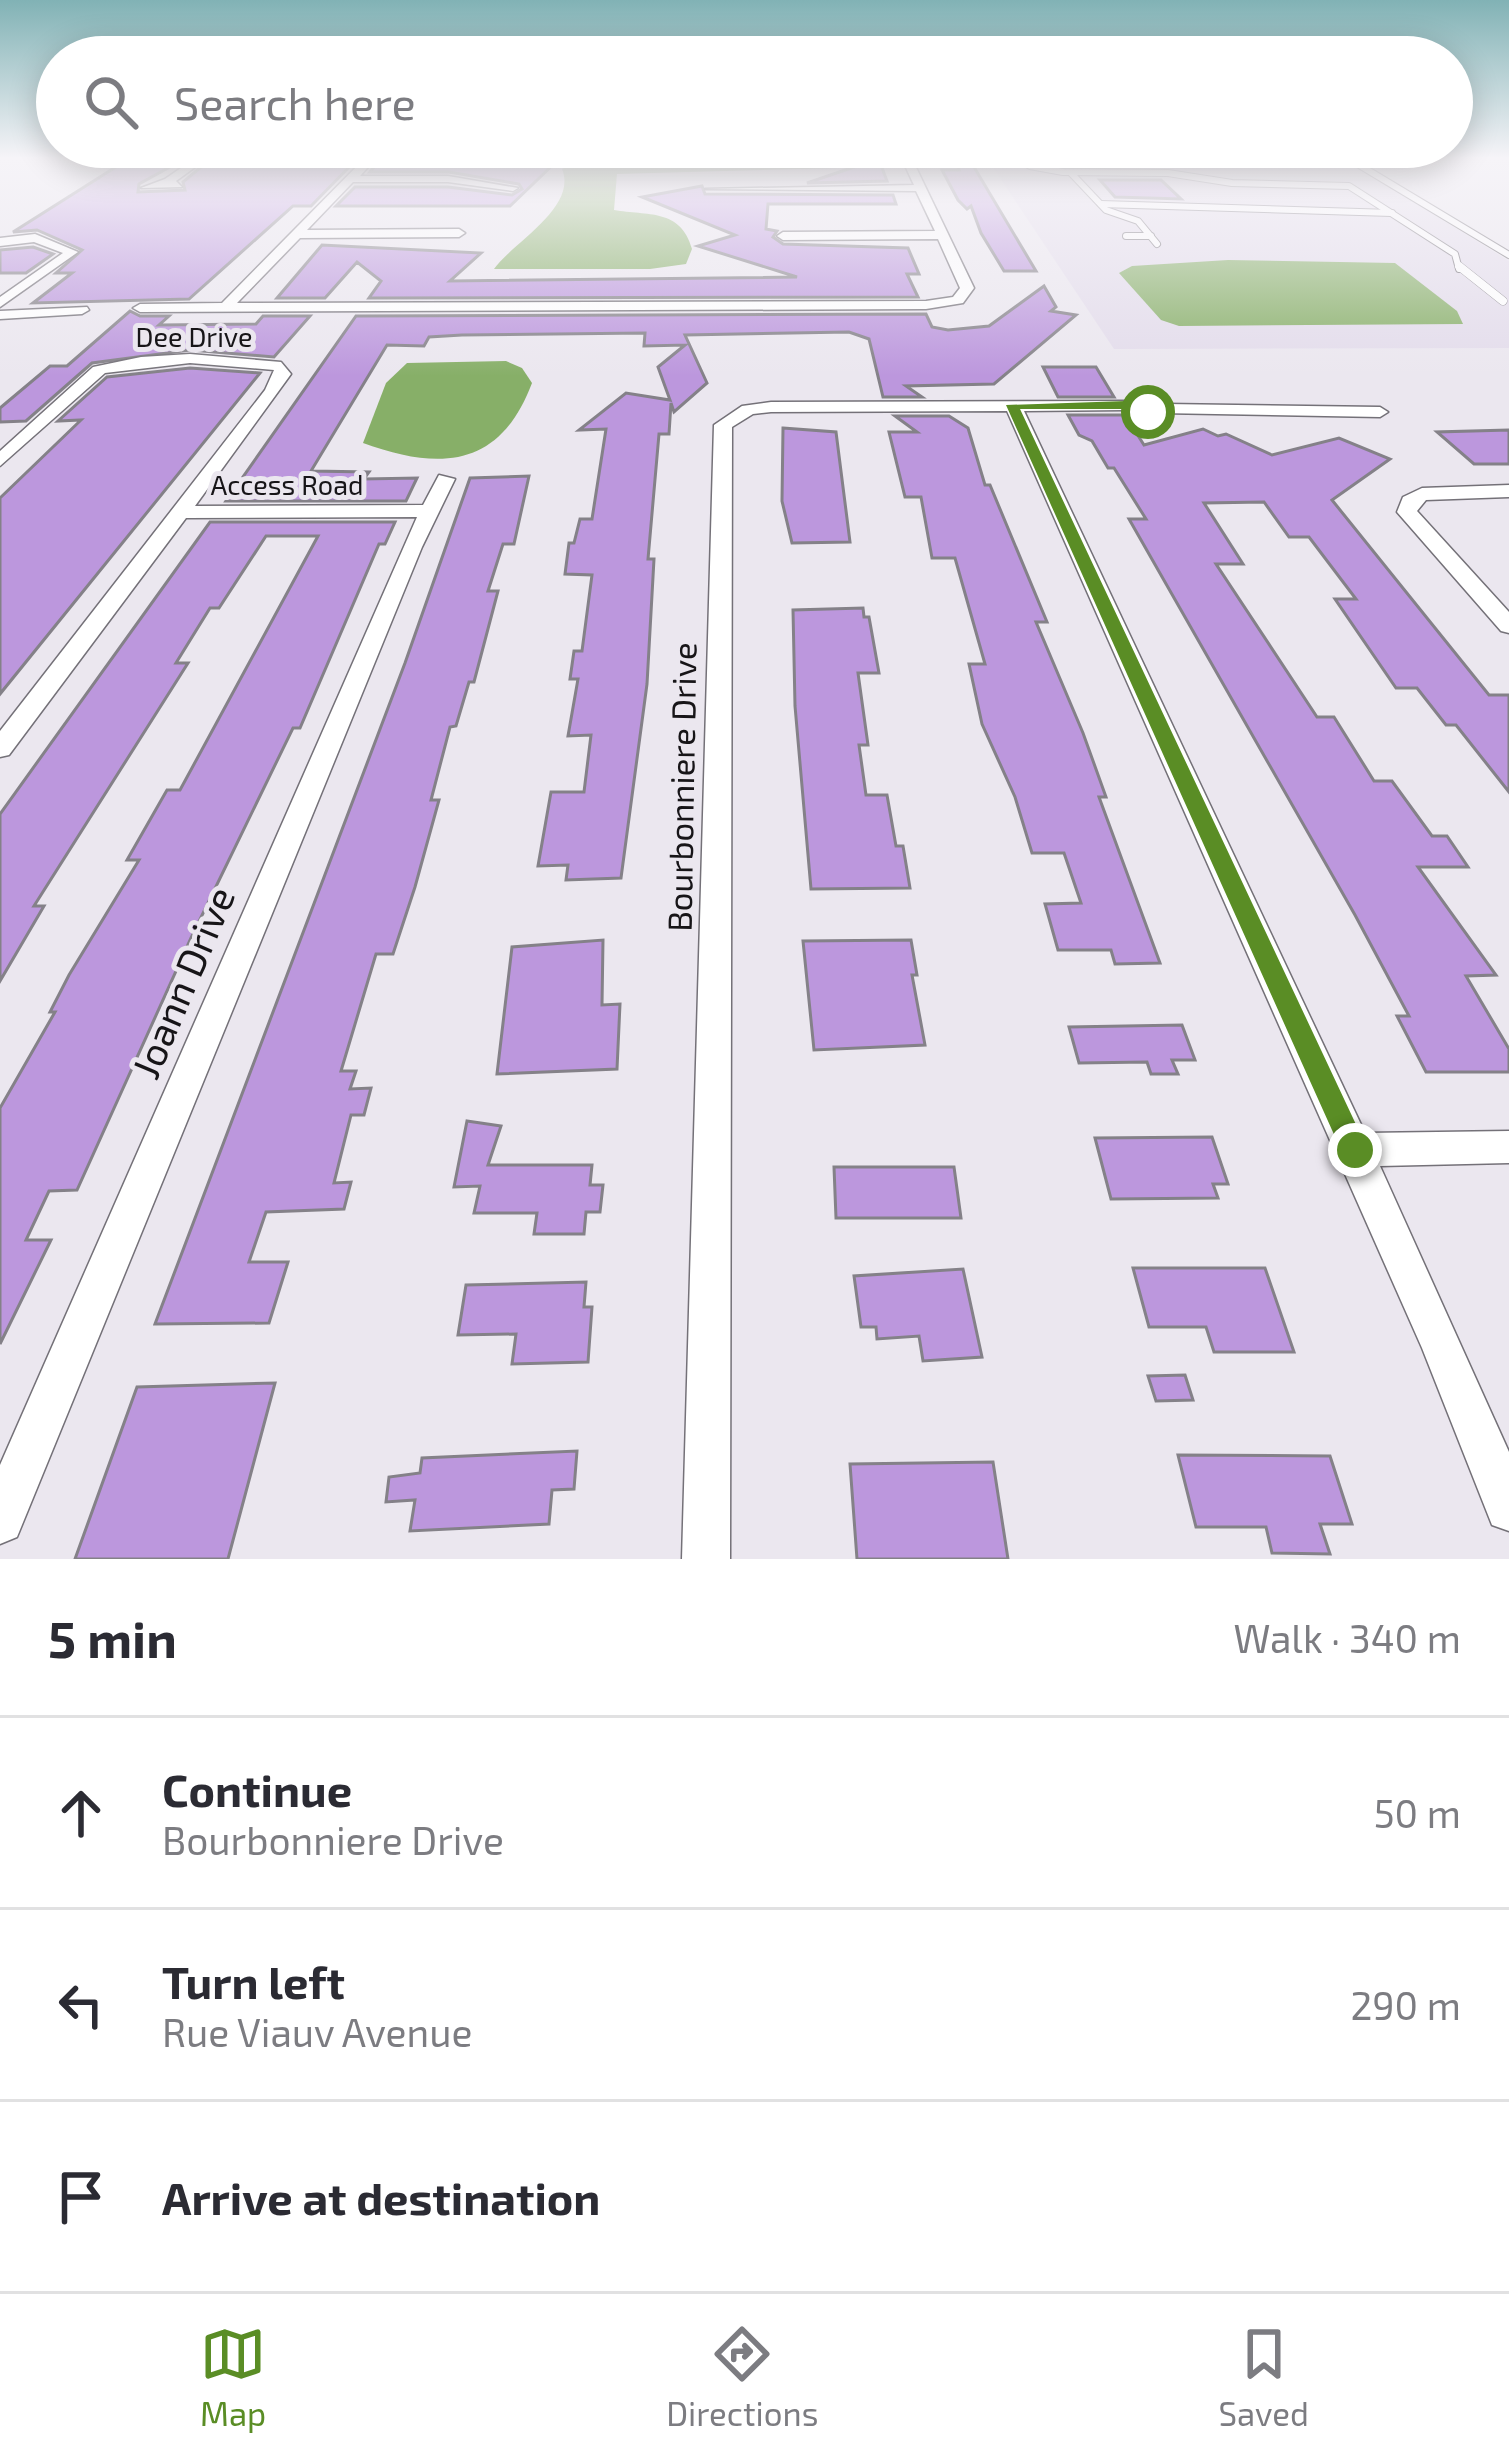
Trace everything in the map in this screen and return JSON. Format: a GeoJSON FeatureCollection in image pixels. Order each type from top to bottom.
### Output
{"type":"FeatureCollection","features":[{"type":"Feature","properties":{"kind":"street"},"geometry":{"type":"LineString","coordinates":[[225,308],[300,230]]}},
{"type":"Feature","properties":{"kind":"street"},"geometry":{"type":"LineString","coordinates":[[140,308],[926,304],[958,300],[967,288],[940,230]]}},
{"type":"Feature","properties":{"kind":"street"},"geometry":{"type":"LineString","coordinates":[[297,233],[459,233]]}},
{"type":"Feature","properties":{"kind":"street"},"geometry":{"type":"LineString","coordinates":[[783,236],[942,235]]}},
{"type":"Feature","properties":{"kind":"street"},"geometry":{"type":"LineString","coordinates":[[0,247],[53,244],[72,252],[0,303]]}},
{"type":"Feature","properties":{"kind":"street"},"geometry":{"type":"LineString","coordinates":[[0,315],[82,310]]}},
{"type":"Feature","properties":{"kind":"street","name":"Dee Drive"},"geometry":{"type":"LineString","coordinates":[[0,460],[99,370],[118,363],[257,361],[281,367]]}},
{"type":"Feature","properties":{"kind":"street","name":"Access Road"},"geometry":{"type":"LineString","coordinates":[[180,512],[272,392],[283,374],[281,367]]}},
{"type":"Feature","properties":{"kind":"street"},"geometry":{"type":"LineString","coordinates":[[1012,405],[1355,1150],[1509,1508]]}},
{"type":"Feature","properties":{"kind":"street","name":"Bourbonniere Drive"},"geometry":{"type":"LineString","coordinates":[[706,1559],[723,425],[748,410],[770,407],[1126,405],[1148,412],[1380,412]]}},
{"type":"Feature","properties":{"kind":"street","name":"Joann Drive"},"geometry":{"type":"LineString","coordinates":[[0,1520],[446,479]]}},
{"type":"Feature","properties":{"kind":"street"},"geometry":{"type":"LineString","coordinates":[[1509,491],[1422,494],[1410,501],[1407,512],[1509,626]]}},
{"type":"Feature","properties":{"kind":"street","name":"Access Road"},"geometry":{"type":"LineString","coordinates":[[180,512],[429,511]]}},
{"type":"Feature","properties":{"kind":"street"},"geometry":{"type":"LineString","coordinates":[[0,749],[180,512]]}},
{"type":"Feature","properties":{"kind":"street"},"geometry":{"type":"LineString","coordinates":[[1355,1150],[1509,1148]]}},
{"type":"Feature","properties":{"kind":"lane"},"geometry":{"type":"LineString","coordinates":[[1145,230],[1157,244]]}},
{"type":"Feature","properties":{"kind":"lane"},"geometry":{"type":"LineString","coordinates":[[1418,230],[1455,254],[1460,271],[1502,301]]}},
{"type":"Feature","properties":{"kind":"lane"},"geometry":{"type":"LineString","coordinates":[[1467,230],[1509,255]]}},
{"type":"Feature","properties":{"kind":"lane"},"geometry":{"type":"LineString","coordinates":[[1126,236],[1150,236]]}},
{"type":"Feature","properties":{"kind":"shaded area"},"geometry":{"type":"Polygon","coordinates":[[[535,230],[683,230],[692,249],[686,264],[650,269],[494,269],[535,230]]]}},
{"type":"Feature","properties":{"kind":"shaded area"},"geometry":{"type":"Polygon","coordinates":[[[1035,230],[1459,230],[1509,261],[1509,348],[1114,349],[1035,230]]]}},
{"type":"Feature","properties":{"kind":"shaded area"},"geometry":{"type":"Polygon","coordinates":[[[1228,260],[1395,263],[1457,311],[1463,324],[1179,326],[1161,320],[1119,273],[1132,266],[1228,260]]]}},
{"type":"Feature","properties":{"kind":"shaded area"},"geometry":{"type":"Polygon","coordinates":[[[506,361],[522,368],[532,383],[519,411],[485,447],[442,459],[363,443],[386,383],[407,363],[506,361]]]}},
{"type":"Feature","properties":{"kind":"building"},"geometry":{"type":"Polygon","coordinates":[[[17,230],[266,230],[189,299],[33,303],[72,273],[56,273],[82,250],[37,230],[13,232],[17,230]]]}},
{"type":"Feature","properties":{"kind":"building"},"geometry":{"type":"Polygon","coordinates":[[[722,230],[777,231],[773,237],[783,244],[908,248],[919,274],[907,274],[918,297],[369,298],[381,281],[357,262],[325,298],[277,298],[322,245],[481,253],[450,281],[797,277],[698,246],[735,235],[722,230]]]}},
{"type":"Feature","properties":{"kind":"building"},"geometry":{"type":"Polygon","coordinates":[[[1011,230],[1036,271],[1004,271],[981,233],[1011,230]]]}},
{"type":"Feature","properties":{"kind":"building"},"geometry":{"type":"Polygon","coordinates":[[[33,247],[53,254],[26,273],[0,273],[0,250],[33,247]]]}},
{"type":"Feature","properties":{"kind":"building"},"geometry":{"type":"Polygon","coordinates":[[[1044,286],[1056,307],[1051,311],[1076,315],[994,384],[906,386],[922,397],[883,397],[869,339],[849,332],[685,335],[707,383],[674,412],[671,403],[669,434],[659,434],[648,559],[654,559],[647,684],[621,878],[566,880],[568,865],[538,866],[551,792],[584,792],[591,735],[568,736],[578,679],[570,679],[574,651],[582,651],[592,575],[565,574],[569,543],[574,543],[580,519],[592,519],[606,429],[579,430],[626,393],[670,400],[658,367],[685,345],[644,346],[645,333],[462,335],[429,337],[424,346],[387,345],[311,471],[369,472],[364,479],[417,478],[406,501],[226,501],[356,316],[926,314],[932,327],[948,330],[989,326],[1044,286]]]}},
{"type":"Feature","properties":{"kind":"building"},"geometry":{"type":"Polygon","coordinates":[[[130,311],[140,316],[169,316],[159,325],[256,324],[263,316],[310,316],[274,357],[190,350],[92,363],[26,421],[0,422],[0,408],[50,366],[67,366],[130,311]]]}},
{"type":"Feature","properties":{"kind":"building"},"geometry":{"type":"Polygon","coordinates":[[[1043,367],[1096,367],[1114,397],[1058,397],[1043,367]]]}},
{"type":"Feature","properties":{"kind":"building"},"geometry":{"type":"Polygon","coordinates":[[[190,368],[260,373],[0,694],[0,498],[81,420],[58,421],[107,377],[190,368]]]}},
{"type":"Feature","properties":{"kind":"building"},"geometry":{"type":"Polygon","coordinates":[[[1068,415],[1125,415],[1144,445],[1203,429],[1272,455],[1339,438],[1390,459],[1332,500],[1489,695],[1509,695],[1509,792],[1456,725],[1446,725],[1417,688],[1396,688],[1335,599],[1356,599],[1309,537],[1289,537],[1264,502],[1204,503],[1243,564],[1216,564],[1317,717],[1334,717],[1374,781],[1392,781],[1432,836],[1447,836],[1468,867],[1418,867],[1496,975],[1466,976],[1509,1049],[1509,1072],[1426,1072],[1397,1016],[1409,1016],[1355,915],[1129,519],[1146,519],[1114,468],[1108,468],[1092,441],[1079,435],[1068,415]]]}},
{"type":"Feature","properties":{"kind":"building"},"geometry":{"type":"Polygon","coordinates":[[[895,416],[949,416],[968,428],[985,485],[990,485],[1047,622],[1036,622],[1083,733],[1106,797],[1099,797],[1160,963],[1115,964],[1111,950],[1058,950],[1045,904],[1081,903],[1064,853],[1032,853],[1015,797],[982,724],[969,664],[985,664],[955,558],[932,558],[921,497],[905,497],[889,432],[917,432],[895,416]]]}},
{"type":"Feature","properties":{"kind":"building"},"geometry":{"type":"Polygon","coordinates":[[[783,428],[836,432],[850,542],[792,543],[782,501],[783,428]]]}},
{"type":"Feature","properties":{"kind":"building"},"geometry":{"type":"Polygon","coordinates":[[[1509,430],[1509,464],[1474,464],[1437,432],[1509,430]]]}},
{"type":"Feature","properties":{"kind":"building"},"geometry":{"type":"Polygon","coordinates":[[[529,476],[514,544],[503,544],[488,591],[498,591],[474,682],[469,682],[456,726],[450,727],[431,800],[439,800],[415,887],[393,954],[376,954],[341,1071],[356,1071],[350,1089],[371,1088],[364,1115],[351,1115],[334,1183],[351,1182],[344,1209],[266,1212],[249,1262],[288,1262],[269,1323],[155,1324],[405,663],[470,478],[529,476]]]}},
{"type":"Feature","properties":{"kind":"building"},"geometry":{"type":"Polygon","coordinates":[[[210,522],[395,522],[385,544],[379,544],[300,728],[293,728],[191,938],[77,1190],[49,1191],[26,1240],[51,1240],[0,1344],[0,1108],[55,1012],[50,1012],[69,975],[139,860],[127,860],[167,790],[180,790],[318,536],[266,536],[219,608],[210,608],[176,663],[188,663],[34,906],[44,906],[0,981],[0,814],[210,522]]]}},
{"type":"Feature","properties":{"kind":"building"},"geometry":{"type":"Polygon","coordinates":[[[863,608],[864,617],[869,617],[879,673],[858,673],[868,745],[859,745],[866,795],[887,795],[910,888],[811,889],[795,706],[793,610],[863,608]]]}},
{"type":"Feature","properties":{"kind":"building"},"geometry":{"type":"Polygon","coordinates":[[[603,940],[602,1005],[620,1004],[617,1069],[497,1074],[512,947],[603,940]]]}},
{"type":"Feature","properties":{"kind":"building"},"geometry":{"type":"Polygon","coordinates":[[[911,940],[917,975],[912,975],[925,1045],[814,1050],[803,941],[911,940]]]}},
{"type":"Feature","properties":{"kind":"building"},"geometry":{"type":"Polygon","coordinates":[[[1182,1025],[1195,1060],[1172,1060],[1178,1074],[1151,1074],[1147,1062],[1079,1063],[1069,1027],[1182,1025]]]}},
{"type":"Feature","properties":{"kind":"building"},"geometry":{"type":"Polygon","coordinates":[[[467,1121],[501,1126],[488,1165],[592,1165],[590,1185],[603,1185],[600,1212],[586,1212],[584,1234],[534,1234],[537,1213],[474,1213],[480,1186],[454,1187],[467,1121]]]}},
{"type":"Feature","properties":{"kind":"building"},"geometry":{"type":"Polygon","coordinates":[[[1212,1137],[1228,1184],[1213,1184],[1218,1198],[1111,1199],[1095,1138],[1212,1137]]]}},
{"type":"Feature","properties":{"kind":"building"},"geometry":{"type":"Polygon","coordinates":[[[834,1167],[954,1167],[961,1218],[836,1218],[834,1167]]]}},
{"type":"Feature","properties":{"kind":"building"},"geometry":{"type":"Polygon","coordinates":[[[1133,1268],[1265,1268],[1294,1352],[1214,1352],[1206,1327],[1149,1327],[1133,1268]]]}},
{"type":"Feature","properties":{"kind":"building"},"geometry":{"type":"Polygon","coordinates":[[[963,1269],[982,1357],[923,1361],[919,1336],[877,1339],[876,1327],[861,1327],[854,1276],[963,1269]]]}},
{"type":"Feature","properties":{"kind":"building"},"geometry":{"type":"Polygon","coordinates":[[[586,1282],[584,1307],[592,1307],[588,1362],[512,1364],[516,1334],[458,1335],[466,1285],[586,1282]]]}},
{"type":"Feature","properties":{"kind":"building"},"geometry":{"type":"Polygon","coordinates":[[[1185,1375],[1193,1400],[1156,1401],[1148,1376],[1185,1375]]]}},
{"type":"Feature","properties":{"kind":"building"},"geometry":{"type":"Polygon","coordinates":[[[275,1383],[228,1559],[75,1559],[137,1387],[275,1383]]]}},
{"type":"Feature","properties":{"kind":"building"},"geometry":{"type":"Polygon","coordinates":[[[577,1451],[574,1489],[552,1490],[549,1524],[410,1531],[415,1500],[386,1502],[389,1477],[420,1473],[422,1458],[577,1451]]]}},
{"type":"Feature","properties":{"kind":"building"},"geometry":{"type":"Polygon","coordinates":[[[1178,1455],[1330,1456],[1352,1524],[1320,1524],[1330,1554],[1272,1553],[1266,1527],[1196,1527],[1178,1455]]]}},
{"type":"Feature","properties":{"kind":"building"},"geometry":{"type":"Polygon","coordinates":[[[993,1462],[1008,1559],[857,1559],[850,1464],[993,1462]]]}},
{"type":"Feature","properties":{"kind":"route"},"geometry":{"type":"LineString","coordinates":[[1148,412],[1126,405],[1012,405],[1355,1150]]}}]}
